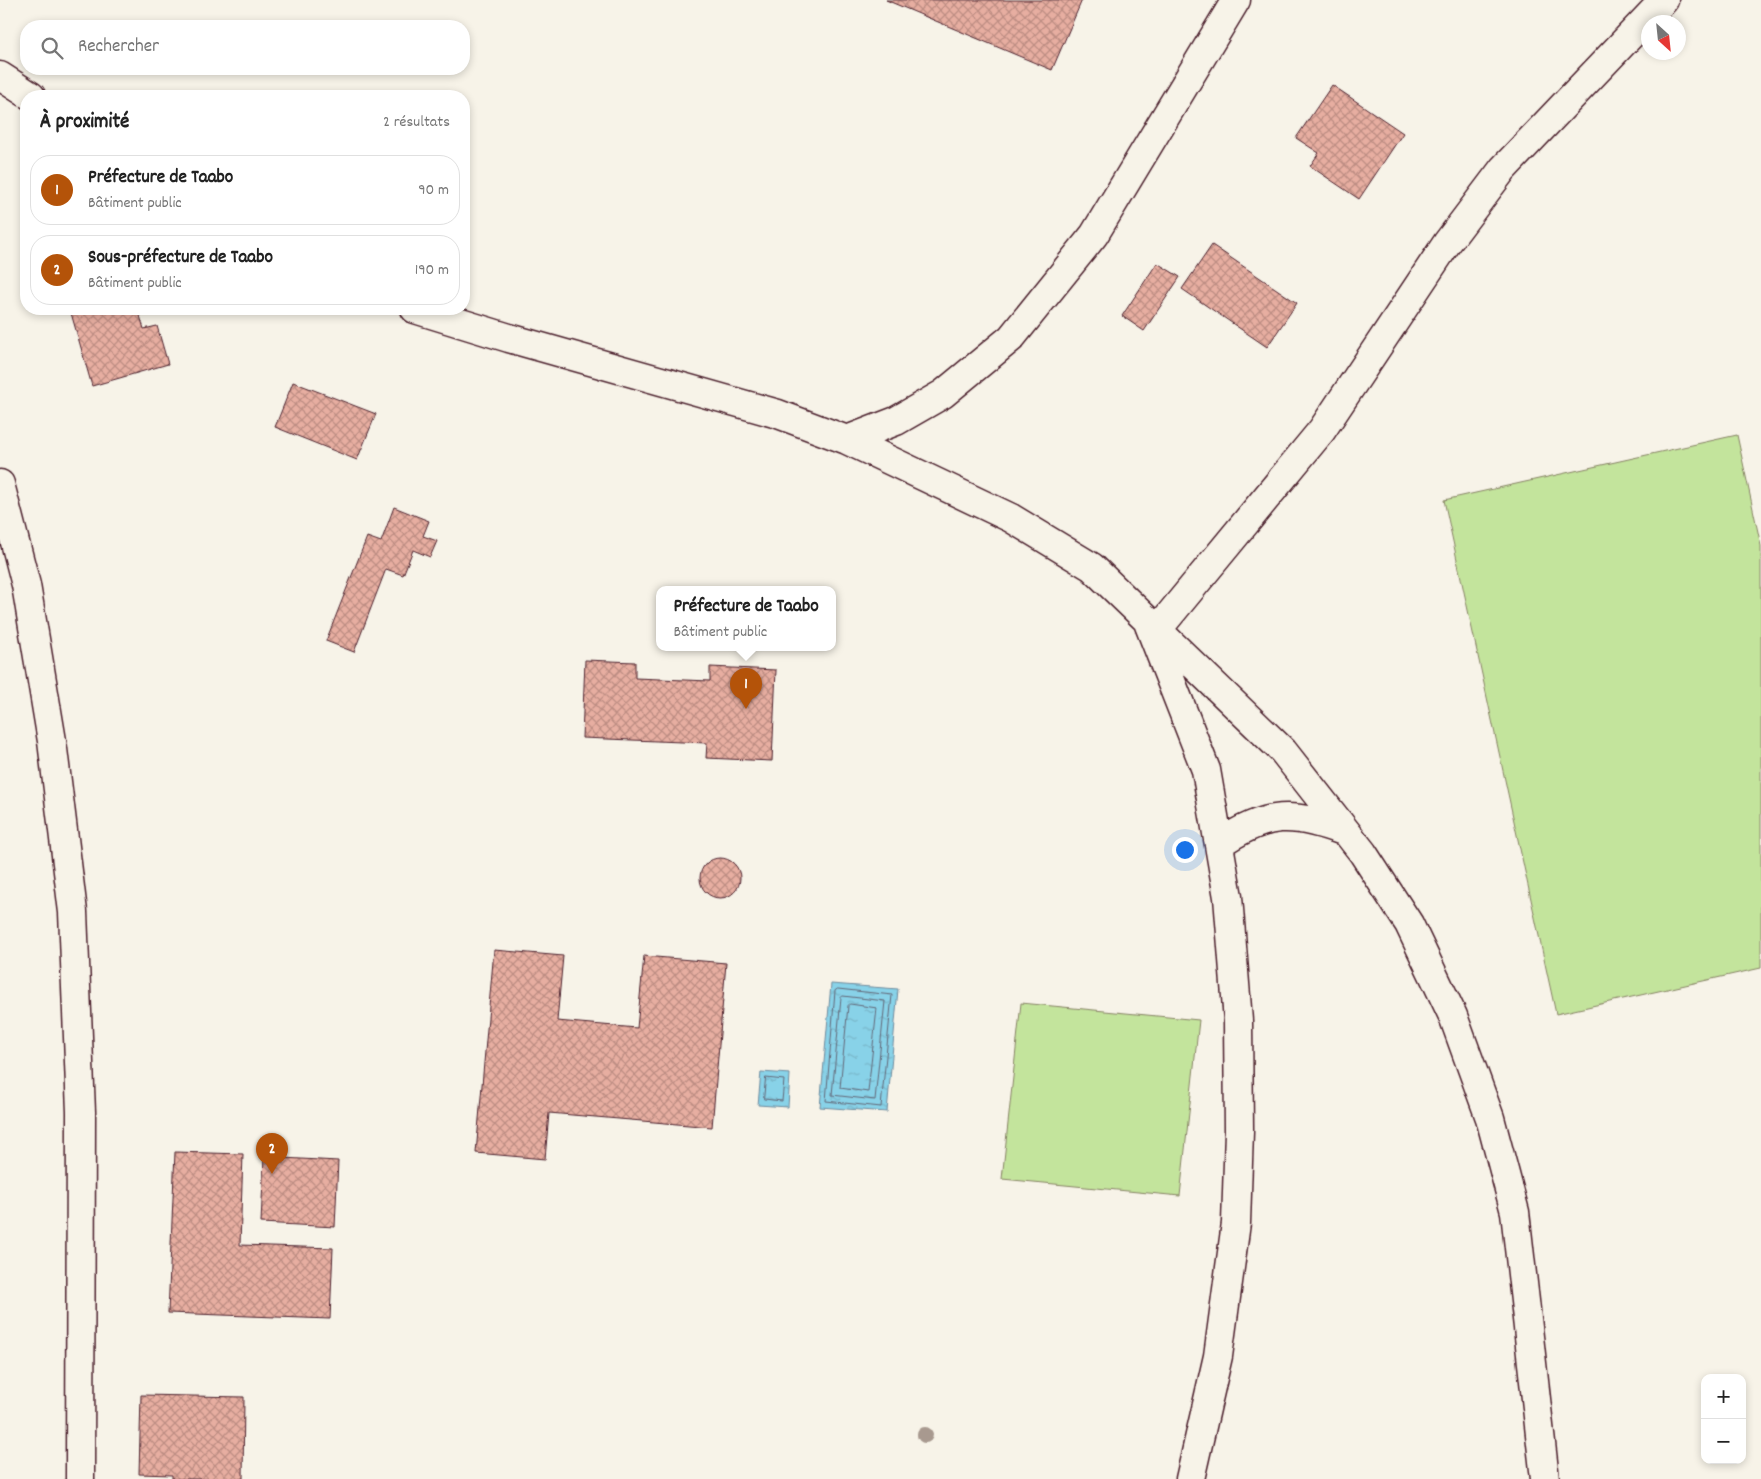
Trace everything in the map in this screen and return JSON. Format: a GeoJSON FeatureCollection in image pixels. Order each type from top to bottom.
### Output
{"type":"FeatureCollection","features":[{"type":"Feature","properties":{"kind":"street"},"geometry":{"type":"LineString","coordinates":[[846,440],[896,421],[943,394],[1011,338],[1094,235],[1236,0]]}},
{"type":"Feature","properties":{"kind":"street"},"geometry":{"type":"LineString","coordinates":[[1152,623],[1322,430],[1447,243],[1503,169],[1664,0]]}},
{"type":"Feature","properties":{"kind":"street"},"geometry":{"type":"LineString","coordinates":[[0,76],[22,90]]}},
{"type":"Feature","properties":{"kind":"street"},"geometry":{"type":"LineString","coordinates":[[434,315],[778,414],[846,440],[1011,518],[1092,566],[1283,751],[1363,853],[1409,924],[1453,1016],[1490,1118],[1515,1212],[1545,1479]]}},
{"type":"Feature","properties":{"kind":"street"},"geometry":{"type":"LineString","coordinates":[[0,484],[29,604],[52,741],[73,912],[81,1112],[80,1479]]}},
{"type":"Feature","properties":{"kind":"street"},"geometry":{"type":"LineString","coordinates":[[1152,623],[1206,770],[1228,898],[1238,1021],[1240,1131],[1236,1223],[1218,1356],[1190,1479]]}},
{"type":"Feature","properties":{"kind":"street"},"geometry":{"type":"LineString","coordinates":[[1219,844],[1239,830],[1264,820],[1288,817],[1314,820],[1346,832]]}},
{"type":"Feature","properties":{"kind":"green space"},"geometry":{"type":"Polygon","coordinates":[[[1737,435],[1761,546],[1761,968],[1556,1014],[1444,500],[1737,435]]]}},
{"type":"Feature","properties":{"kind":"green space"},"geometry":{"type":"Polygon","coordinates":[[[1021,1003],[1199,1020],[1180,1196],[1002,1179],[1021,1003]]]}},
{"type":"Feature","properties":{"kind":"water"},"geometry":{"type":"Polygon","coordinates":[[[831,984],[898,989],[887,1112],[820,1107],[831,984]]]}},
{"type":"Feature","properties":{"kind":"water"},"geometry":{"type":"Polygon","coordinates":[[[761,1072],[790,1074],[788,1107],[758,1105],[761,1072]]]}},
{"type":"Feature","properties":{"kind":"building"},"geometry":{"type":"Polygon","coordinates":[[[886,0],[1082,0],[1052,70],[886,0]]]}},
{"type":"Feature","properties":{"kind":"building"},"geometry":{"type":"Polygon","coordinates":[[[1332,85],[1403,133],[1359,199],[1310,166],[1319,153],[1296,138],[1332,85]]]}},
{"type":"Feature","properties":{"kind":"building"},"geometry":{"type":"Polygon","coordinates":[[[1212,245],[1297,303],[1267,347],[1182,289],[1212,245]]]}},
{"type":"Feature","properties":{"kind":"building"},"geometry":{"type":"Polygon","coordinates":[[[1157,263],[1180,277],[1144,331],[1122,316],[1157,263]]]}},
{"type":"Feature","properties":{"kind":"building"},"geometry":{"type":"Polygon","coordinates":[[[72,315],[140,315],[144,329],[157,326],[168,364],[92,386],[72,315]]]}},
{"type":"Feature","properties":{"kind":"building"},"geometry":{"type":"Polygon","coordinates":[[[293,382],[376,414],[357,460],[275,427],[293,382]]]}},
{"type":"Feature","properties":{"kind":"building"},"geometry":{"type":"Polygon","coordinates":[[[394,507],[429,521],[423,536],[437,541],[430,557],[413,550],[403,575],[386,569],[354,652],[326,641],[367,537],[381,542],[394,507]]]}},
{"type":"Feature","properties":{"kind":"building"},"geometry":{"type":"Polygon","coordinates":[[[585,660],[635,662],[635,678],[710,681],[710,667],[776,670],[772,761],[706,758],[707,743],[582,738],[585,660]]]}},
{"type":"Feature","properties":{"kind":"building"},"geometry":{"type":"Polygon","coordinates":[[[724,858],[731,861],[737,867],[740,878],[739,886],[731,895],[724,898],[716,898],[709,895],[701,886],[700,874],[703,867],[712,859],[724,858]]]}},
{"type":"Feature","properties":{"kind":"building"},"geometry":{"type":"Polygon","coordinates":[[[494,950],[563,956],[557,1021],[637,1028],[644,956],[726,963],[712,1127],[549,1113],[545,1159],[476,1153],[494,950]]]}},
{"type":"Feature","properties":{"kind":"building"},"geometry":{"type":"Polygon","coordinates":[[[175,1152],[243,1154],[240,1245],[333,1248],[330,1319],[168,1313],[175,1152]]]}},
{"type":"Feature","properties":{"kind":"building"},"geometry":{"type":"Polygon","coordinates":[[[264,1157],[338,1161],[335,1227],[261,1223],[264,1157]]]}},
{"type":"Feature","properties":{"kind":"building"},"geometry":{"type":"Polygon","coordinates":[[[141,1395],[244,1397],[243,1479],[172,1479],[172,1475],[139,1474],[141,1395]]]}},
{"type":"Feature","properties":{"kind":"place","name":"Préfecture de Taabo"},"geometry":{"type":"Point","coordinates":[746,709]}},
{"type":"Feature","properties":{"kind":"place","name":"Sous-préfecture de Taabo"},"geometry":{"type":"Point","coordinates":[272,1174]}}]}
